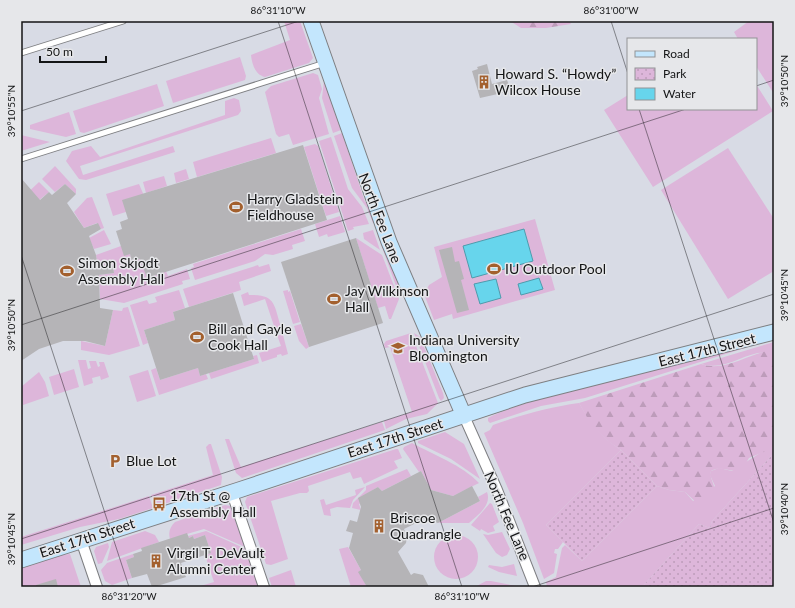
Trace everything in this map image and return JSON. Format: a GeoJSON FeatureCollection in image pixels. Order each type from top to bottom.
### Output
{"type":"FeatureCollection","features":[{"type":"Feature","properties":{"kind":"main road","name":"North Fee Lane"},"geometry":{"type":"LineString","coordinates":[[311,21],[389,242],[464,416]]}},
{"type":"Feature","properties":{"kind":"main road","name":"East 17th Street"},"geometry":{"type":"LineString","coordinates":[[21,560],[232,493],[525,395],[774,332]]}},
{"type":"Feature","properties":{"kind":"street","name":"North Fee Lane"},"geometry":{"type":"LineString","coordinates":[[464,416],[497,490],[536,587]]}},
{"type":"Feature","properties":{"kind":"street"},"geometry":{"type":"LineString","coordinates":[[232,493],[264,587]]}},
{"type":"Feature","properties":{"kind":"street"},"geometry":{"type":"LineString","coordinates":[[81,540],[97,587]]}},
{"type":"Feature","properties":{"kind":"lane"},"geometry":{"type":"LineString","coordinates":[[21,54],[123,21]]}},
{"type":"Feature","properties":{"kind":"lane"},"geometry":{"type":"LineString","coordinates":[[21,159],[326,63]]}},
{"type":"Feature","properties":{"kind":"shaded area","name":"Indiana University Bloomington"},"geometry":{"type":"Polygon","coordinates":[[[21,21],[774,21],[774,587],[21,587],[21,21]]]}},
{"type":"Feature","properties":{"kind":"green space"},"geometry":{"type":"Polygon","coordinates":[[[284,21],[300,21],[313,58],[309,63],[265,77],[262,76],[256,72],[251,55],[290,40],[284,21]]]}},
{"type":"Feature","properties":{"kind":"green space"},"geometry":{"type":"Polygon","coordinates":[[[510,21],[569,21],[571,24],[546,28],[521,28],[510,21]]]}},
{"type":"Feature","properties":{"kind":"green space"},"geometry":{"type":"Polygon","coordinates":[[[749,21],[774,21],[774,94],[757,68],[757,38],[737,38],[734,32],[749,21]]]}},
{"type":"Feature","properties":{"kind":"green space"},"geometry":{"type":"Polygon","coordinates":[[[240,57],[246,76],[245,80],[173,103],[166,81],[240,57]]]}},
{"type":"Feature","properties":{"kind":"green space"},"geometry":{"type":"Polygon","coordinates":[[[313,73],[318,75],[322,89],[319,98],[329,134],[293,145],[289,134],[279,137],[276,134],[265,92],[271,86],[313,73]]]}},
{"type":"Feature","properties":{"kind":"green space"},"geometry":{"type":"Polygon","coordinates":[[[324,81],[341,130],[333,133],[322,98],[324,81]]]}},
{"type":"Feature","properties":{"kind":"green space"},"geometry":{"type":"Polygon","coordinates":[[[157,84],[164,106],[84,133],[80,132],[73,111],[157,84]]]}},
{"type":"Feature","properties":{"kind":"green space"},"geometry":{"type":"Polygon","coordinates":[[[757,86],[773,111],[653,187],[604,110],[627,96],[627,110],[757,110],[757,86]]]}},
{"type":"Feature","properties":{"kind":"green space"},"geometry":{"type":"Polygon","coordinates":[[[234,98],[239,100],[241,111],[238,115],[80,166],[83,175],[173,146],[175,152],[86,180],[79,179],[66,161],[72,151],[91,146],[100,157],[225,115],[225,101],[234,98]]]}},
{"type":"Feature","properties":{"kind":"green space"},"geometry":{"type":"Polygon","coordinates":[[[69,112],[76,134],[66,137],[30,129],[30,125],[69,112]]]}},
{"type":"Feature","properties":{"kind":"green space"},"geometry":{"type":"Polygon","coordinates":[[[342,133],[365,202],[368,201],[376,222],[373,223],[367,208],[352,188],[334,136],[342,133]]]}},
{"type":"Feature","properties":{"kind":"green space"},"geometry":{"type":"Polygon","coordinates":[[[21,135],[50,142],[21,151],[21,135]]]}},
{"type":"Feature","properties":{"kind":"green space"},"geometry":{"type":"Polygon","coordinates":[[[331,137],[348,189],[362,207],[369,224],[353,227],[354,229],[348,231],[319,141],[331,137]]]}},
{"type":"Feature","properties":{"kind":"green space"},"geometry":{"type":"Polygon","coordinates":[[[271,138],[276,153],[197,177],[193,162],[271,138]]]}},
{"type":"Feature","properties":{"kind":"green space"},"geometry":{"type":"Polygon","coordinates":[[[315,144],[318,146],[339,212],[326,216],[304,147],[315,144]]]}},
{"type":"Feature","properties":{"kind":"green space"},"geometry":{"type":"Polygon","coordinates":[[[728,148],[774,219],[774,271],[728,299],[661,190],[728,148]]]}},
{"type":"Feature","properties":{"kind":"green space"},"geometry":{"type":"Polygon","coordinates":[[[55,166],[76,189],[76,194],[65,184],[55,192],[42,179],[55,166]]]}},
{"type":"Feature","properties":{"kind":"green space"},"geometry":{"type":"Polygon","coordinates":[[[186,169],[189,179],[176,183],[174,173],[186,169]]]}},
{"type":"Feature","properties":{"kind":"green space"},"geometry":{"type":"Polygon","coordinates":[[[164,176],[167,186],[146,193],[143,182],[164,176]]]}},
{"type":"Feature","properties":{"kind":"green space"},"geometry":{"type":"Polygon","coordinates":[[[39,182],[49,192],[27,210],[21,199],[39,182]]]}},
{"type":"Feature","properties":{"kind":"green space"},"geometry":{"type":"Polygon","coordinates":[[[139,184],[148,205],[113,216],[106,194],[139,184]]]}},
{"type":"Feature","properties":{"kind":"green space"},"geometry":{"type":"Polygon","coordinates":[[[92,197],[104,228],[101,229],[97,223],[84,228],[74,212],[87,198],[92,197]]]}},
{"type":"Feature","properties":{"kind":"green space"},"geometry":{"type":"Polygon","coordinates":[[[340,216],[345,232],[328,237],[327,234],[319,237],[315,224],[340,216]]]}},
{"type":"Feature","properties":{"kind":"green space","name":"IU Outdoor Pool"},"geometry":{"type":"Polygon","coordinates":[[[535,219],[555,290],[453,319],[452,314],[434,320],[424,294],[429,285],[442,277],[434,247],[535,219]]]}},
{"type":"Feature","properties":{"kind":"green space"},"geometry":{"type":"Polygon","coordinates":[[[301,229],[305,241],[292,245],[293,249],[273,255],[265,254],[255,261],[195,280],[191,268],[194,267],[193,264],[301,229]]]}},
{"type":"Feature","properties":{"kind":"green space"},"geometry":{"type":"Polygon","coordinates":[[[104,230],[111,244],[94,249],[89,238],[104,230]]]}},
{"type":"Feature","properties":{"kind":"green space"},"geometry":{"type":"Polygon","coordinates":[[[373,230],[380,250],[364,239],[363,233],[373,230]]]}},
{"type":"Feature","properties":{"kind":"green space"},"geometry":{"type":"Polygon","coordinates":[[[382,234],[403,293],[400,297],[378,236],[382,234]]]}},
{"type":"Feature","properties":{"kind":"green space"},"geometry":{"type":"Polygon","coordinates":[[[356,238],[382,255],[399,299],[391,319],[389,319],[385,306],[378,308],[356,238]]]}},
{"type":"Feature","properties":{"kind":"green space"},"geometry":{"type":"Polygon","coordinates":[[[121,246],[130,254],[132,261],[142,258],[147,278],[166,271],[168,276],[187,269],[190,279],[182,281],[183,284],[124,303],[100,299],[99,275],[114,273],[113,267],[98,268],[96,255],[121,246]]]}},
{"type":"Feature","properties":{"kind":"green space"},"geometry":{"type":"Polygon","coordinates":[[[269,264],[271,271],[239,282],[241,290],[189,307],[183,289],[258,265],[259,267],[269,264]]]}},
{"type":"Feature","properties":{"kind":"green space"},"geometry":{"type":"Polygon","coordinates":[[[179,290],[185,308],[173,312],[175,320],[144,330],[148,343],[143,345],[130,305],[147,300],[149,304],[157,302],[155,297],[179,290]]]}},
{"type":"Feature","properties":{"kind":"green space"},"geometry":{"type":"Polygon","coordinates":[[[288,290],[288,292],[290,291],[300,322],[293,324],[283,291],[288,290]]]}},
{"type":"Feature","properties":{"kind":"green space"},"geometry":{"type":"Polygon","coordinates":[[[248,292],[249,295],[264,296],[272,302],[281,327],[275,329],[265,299],[244,306],[241,295],[248,292]]]}},
{"type":"Feature","properties":{"kind":"green space"},"geometry":{"type":"Polygon","coordinates":[[[128,307],[140,346],[109,355],[81,350],[81,341],[105,346],[113,310],[122,311],[123,308],[128,307]]]}},
{"type":"Feature","properties":{"kind":"green space"},"geometry":{"type":"Polygon","coordinates":[[[301,324],[309,347],[306,349],[299,341],[294,326],[301,324]]]}},
{"type":"Feature","properties":{"kind":"green space"},"geometry":{"type":"Polygon","coordinates":[[[411,333],[438,403],[427,414],[406,419],[386,429],[384,421],[412,412],[390,347],[385,348],[384,344],[386,341],[411,333]]]}},
{"type":"Feature","properties":{"kind":"green space"},"geometry":{"type":"Polygon","coordinates":[[[414,333],[420,337],[443,393],[444,398],[441,401],[439,398],[414,333]]]}},
{"type":"Feature","properties":{"kind":"green space"},"geometry":{"type":"Polygon","coordinates":[[[277,335],[283,335],[288,354],[282,356],[281,354],[277,355],[277,357],[262,362],[259,353],[281,346],[277,335]]]}},
{"type":"Feature","properties":{"kind":"green space"},"geometry":{"type":"Polygon","coordinates":[[[774,339],[585,398],[541,406],[490,423],[488,421],[488,418],[499,413],[533,401],[774,339]]]}},
{"type":"Feature","properties":{"kind":"green space"},"geometry":{"type":"Polygon","coordinates":[[[774,342],[774,354],[756,353],[721,365],[711,366],[701,364],[774,342]]]}},
{"type":"Feature","properties":{"kind":"green space"},"geometry":{"type":"Polygon","coordinates":[[[767,351],[774,354],[774,444],[766,451],[749,458],[742,470],[734,471],[714,469],[711,471],[714,493],[699,505],[685,492],[669,490],[657,486],[621,450],[609,442],[592,426],[579,403],[701,364],[709,366],[726,365],[767,351]]]}},
{"type":"Feature","properties":{"kind":"green space"},"geometry":{"type":"Polygon","coordinates":[[[257,355],[259,363],[211,379],[209,373],[254,359],[253,356],[257,355]]]}},
{"type":"Feature","properties":{"kind":"green space"},"geometry":{"type":"Polygon","coordinates":[[[78,360],[86,360],[88,369],[91,368],[89,361],[96,361],[98,367],[100,366],[99,362],[104,362],[109,377],[101,380],[100,376],[92,378],[93,383],[84,386],[78,360]]]}},
{"type":"Feature","properties":{"kind":"green space"},"geometry":{"type":"Polygon","coordinates":[[[156,368],[160,380],[198,368],[200,376],[206,374],[208,379],[159,395],[151,370],[156,368]]]}},
{"type":"Feature","properties":{"kind":"green space"},"geometry":{"type":"Polygon","coordinates":[[[74,369],[79,387],[54,395],[49,377],[74,369]]]}},
{"type":"Feature","properties":{"kind":"green space"},"geometry":{"type":"Polygon","coordinates":[[[148,370],[156,396],[137,402],[129,376],[148,370]]]}},
{"type":"Feature","properties":{"kind":"green space"},"geometry":{"type":"Polygon","coordinates":[[[39,372],[45,382],[49,396],[23,405],[21,387],[39,372]]]}},
{"type":"Feature","properties":{"kind":"green space"},"geometry":{"type":"Polygon","coordinates":[[[579,403],[597,430],[621,450],[546,525],[563,542],[558,549],[555,549],[554,553],[557,554],[554,573],[544,579],[523,523],[484,433],[490,430],[493,425],[514,418],[546,409],[579,403]]]}},
{"type":"Feature","properties":{"kind":"green space"},"geometry":{"type":"Polygon","coordinates":[[[382,422],[385,430],[242,478],[236,473],[225,439],[229,439],[241,467],[382,422]]]}},
{"type":"Feature","properties":{"kind":"green space"},"geometry":{"type":"Polygon","coordinates":[[[445,432],[464,444],[480,479],[451,459],[418,443],[418,441],[445,432]]]}},
{"type":"Feature","properties":{"kind":"green space"},"geometry":{"type":"Polygon","coordinates":[[[412,443],[456,466],[479,483],[453,496],[431,490],[421,471],[419,472],[403,449],[412,443]]]}},
{"type":"Feature","properties":{"kind":"green space"},"geometry":{"type":"Polygon","coordinates":[[[211,444],[222,477],[221,485],[155,507],[151,495],[213,475],[206,447],[211,444]]]}},
{"type":"Feature","properties":{"kind":"green space"},"geometry":{"type":"Polygon","coordinates":[[[774,444],[774,453],[712,521],[710,528],[699,524],[642,587],[547,587],[546,582],[556,577],[562,548],[565,545],[582,561],[657,486],[669,490],[685,492],[693,501],[715,486],[710,475],[711,471],[719,468],[732,471],[774,444]]]}},
{"type":"Feature","properties":{"kind":"green space"},"geometry":{"type":"Polygon","coordinates":[[[398,449],[402,458],[394,461],[398,468],[364,484],[361,477],[353,479],[350,472],[308,486],[309,491],[307,493],[300,493],[271,501],[288,559],[271,565],[266,564],[245,502],[247,497],[398,449]]]}},
{"type":"Feature","properties":{"kind":"green space"},"geometry":{"type":"Polygon","coordinates":[[[621,450],[657,486],[582,561],[546,525],[621,450]]]}},
{"type":"Feature","properties":{"kind":"green space"},"geometry":{"type":"Polygon","coordinates":[[[774,453],[774,587],[642,587],[699,524],[710,528],[712,521],[774,453]]]}},
{"type":"Feature","properties":{"kind":"green space"},"geometry":{"type":"Polygon","coordinates":[[[407,469],[411,476],[382,491],[378,487],[359,498],[361,510],[352,508],[353,503],[366,490],[366,486],[407,469]]]}},
{"type":"Feature","properties":{"kind":"green space"},"geometry":{"type":"Polygon","coordinates":[[[365,487],[353,500],[350,508],[337,507],[330,509],[331,516],[324,515],[320,500],[324,499],[326,505],[356,495],[355,490],[365,487]]]}},
{"type":"Feature","properties":{"kind":"green space"},"geometry":{"type":"Polygon","coordinates":[[[487,492],[488,501],[486,505],[469,523],[438,523],[480,501],[478,497],[487,492]]]}},
{"type":"Feature","properties":{"kind":"green space"},"geometry":{"type":"Polygon","coordinates":[[[149,496],[153,508],[119,519],[80,527],[21,545],[21,537],[149,496]]]}},
{"type":"Feature","properties":{"kind":"green space"},"geometry":{"type":"Polygon","coordinates":[[[490,503],[492,504],[499,522],[493,526],[495,531],[488,533],[481,529],[480,531],[471,525],[490,503]]]}},
{"type":"Feature","properties":{"kind":"green space"},"geometry":{"type":"Polygon","coordinates":[[[225,505],[230,506],[245,547],[204,529],[170,539],[170,530],[175,522],[225,505]]]}},
{"type":"Feature","properties":{"kind":"green space"},"geometry":{"type":"Polygon","coordinates":[[[145,531],[155,535],[159,542],[107,561],[112,542],[145,531]]]}},
{"type":"Feature","properties":{"kind":"green space"},"geometry":{"type":"Polygon","coordinates":[[[206,531],[246,549],[259,587],[197,587],[214,582],[205,555],[211,553],[205,535],[194,539],[193,536],[189,538],[188,536],[206,531]]]}},
{"type":"Feature","properties":{"kind":"green space"},"geometry":{"type":"Polygon","coordinates":[[[502,532],[510,549],[507,555],[502,557],[496,553],[483,534],[488,535],[502,532]]]}},
{"type":"Feature","properties":{"kind":"green space"},"geometry":{"type":"Polygon","coordinates":[[[456,535],[468,539],[474,545],[478,557],[474,569],[468,575],[456,579],[444,575],[438,569],[434,557],[438,545],[444,539],[456,535]]]}},
{"type":"Feature","properties":{"kind":"green space"},"geometry":{"type":"Polygon","coordinates":[[[108,543],[109,547],[102,563],[98,564],[94,551],[96,547],[108,543]]]}},
{"type":"Feature","properties":{"kind":"green space"},"geometry":{"type":"Polygon","coordinates":[[[348,547],[361,570],[359,572],[367,587],[351,587],[339,549],[348,547]]]}},
{"type":"Feature","properties":{"kind":"green space"},"geometry":{"type":"Polygon","coordinates":[[[70,554],[81,587],[21,587],[21,567],[53,556],[70,554]]]}},
{"type":"Feature","properties":{"kind":"green space"},"geometry":{"type":"Polygon","coordinates":[[[133,554],[134,557],[126,560],[132,578],[112,585],[105,581],[101,570],[107,563],[133,554]]]}},
{"type":"Feature","properties":{"kind":"green space"},"geometry":{"type":"Polygon","coordinates":[[[514,564],[517,576],[499,572],[488,567],[489,565],[502,567],[514,564]]]}},
{"type":"Feature","properties":{"kind":"green space"},"geometry":{"type":"Polygon","coordinates":[[[291,570],[296,587],[272,587],[269,578],[291,570]]]}},
{"type":"Feature","properties":{"kind":"green space"},"geometry":{"type":"Polygon","coordinates":[[[486,581],[491,581],[521,587],[475,587],[486,581]]]}},
{"type":"Feature","properties":{"kind":"water"},"geometry":{"type":"Polygon","coordinates":[[[524,229],[533,261],[472,278],[463,246],[524,229]]]}},
{"type":"Feature","properties":{"kind":"water"},"geometry":{"type":"Polygon","coordinates":[[[539,278],[543,289],[521,295],[518,284],[539,278]]]}},
{"type":"Feature","properties":{"kind":"water"},"geometry":{"type":"Polygon","coordinates":[[[496,279],[501,298],[480,304],[474,284],[496,279]]]}},
{"type":"Feature","properties":{"kind":"building","name":"Howard S. “Howdy” Wilcox House"},"geometry":{"type":"Polygon","coordinates":[[[487,64],[492,84],[507,80],[511,91],[480,98],[472,71],[478,69],[477,67],[487,64]]]}},
{"type":"Feature","properties":{"kind":"building","name":"Harry Gladstein Fieldhouse"},"geometry":{"type":"Polygon","coordinates":[[[303,145],[327,220],[147,278],[140,259],[132,262],[130,254],[124,256],[116,231],[122,229],[120,222],[128,219],[122,200],[303,145]]]}},
{"type":"Feature","properties":{"kind":"building","name":"Simon Skjodt Assembly Hall"},"geometry":{"type":"Polygon","coordinates":[[[21,178],[40,200],[49,192],[52,195],[65,184],[76,194],[67,203],[84,228],[98,223],[101,229],[89,236],[96,255],[98,268],[113,266],[114,273],[99,275],[100,308],[113,310],[105,346],[85,341],[63,341],[39,349],[21,361],[21,178]]]}},
{"type":"Feature","properties":{"kind":"building","name":"Jay Wilkinson Hall"},"geometry":{"type":"Polygon","coordinates":[[[356,238],[383,323],[309,347],[281,262],[356,238]]]}},
{"type":"Feature","properties":{"kind":"building"},"geometry":{"type":"Polygon","coordinates":[[[452,247],[455,262],[459,261],[464,279],[461,280],[469,310],[457,313],[439,250],[452,247]]]}},
{"type":"Feature","properties":{"kind":"building","name":"Bill and Gayle Cook Hall"},"geometry":{"type":"Polygon","coordinates":[[[233,293],[254,359],[200,376],[198,368],[160,380],[144,330],[175,320],[173,312],[233,293]]]}},
{"type":"Feature","properties":{"kind":"building","name":"Briscoe Quadrangle"},"geometry":{"type":"Polygon","coordinates":[[[421,471],[431,490],[453,496],[472,486],[480,501],[438,523],[424,519],[404,529],[407,537],[406,543],[398,552],[411,575],[414,573],[423,575],[429,587],[367,587],[358,572],[361,570],[349,548],[353,533],[346,531],[350,520],[357,522],[361,507],[358,498],[378,487],[382,491],[421,471]]]}},
{"type":"Feature","properties":{"kind":"building","name":"Virgil T. DeVault Alumni Center"},"geometry":{"type":"Polygon","coordinates":[[[187,533],[189,538],[193,536],[194,539],[205,535],[211,553],[181,563],[186,577],[154,587],[152,587],[147,574],[132,578],[126,560],[134,557],[133,554],[142,551],[141,548],[187,533]]]}},
{"type":"Feature","properties":{"kind":"building"},"geometry":{"type":"Polygon","coordinates":[[[56,579],[58,587],[36,587],[36,585],[56,579]]]}},
{"type":"Feature","properties":{"kind":"place","name":"Howard S. “Howdy” Wilcox House"},"geometry":{"type":"Point","coordinates":[484,82]}},
{"type":"Feature","properties":{"kind":"place","name":"Harry Gladstein Fieldhouse"},"geometry":{"type":"Point","coordinates":[236,207]}},
{"type":"Feature","properties":{"kind":"place","name":"IU Outdoor Pool"},"geometry":{"type":"Point","coordinates":[494,269]}},
{"type":"Feature","properties":{"kind":"place","name":"Simon Skjodt Assembly Hall"},"geometry":{"type":"Point","coordinates":[67,271]}},
{"type":"Feature","properties":{"kind":"place","name":"Jay Wilkinson Hall"},"geometry":{"type":"Point","coordinates":[334,299]}},
{"type":"Feature","properties":{"kind":"place","name":"Bill and Gayle Cook Hall"},"geometry":{"type":"Point","coordinates":[197,337]}},
{"type":"Feature","properties":{"kind":"place","name":"Indiana University Bloomington"},"geometry":{"type":"Point","coordinates":[398,348]}},
{"type":"Feature","properties":{"kind":"place","name":"Blue Lot"},"geometry":{"type":"Point","coordinates":[115,461]}},
{"type":"Feature","properties":{"kind":"place","name":"17th St @ Assembly Hall"},"geometry":{"type":"Point","coordinates":[159,504]}},
{"type":"Feature","properties":{"kind":"place","name":"Briscoe Quadrangle"},"geometry":{"type":"Point","coordinates":[379,526]}},
{"type":"Feature","properties":{"kind":"place","name":"Virgil T. DeVault Alumni Center"},"geometry":{"type":"Point","coordinates":[156,561]}}]}
